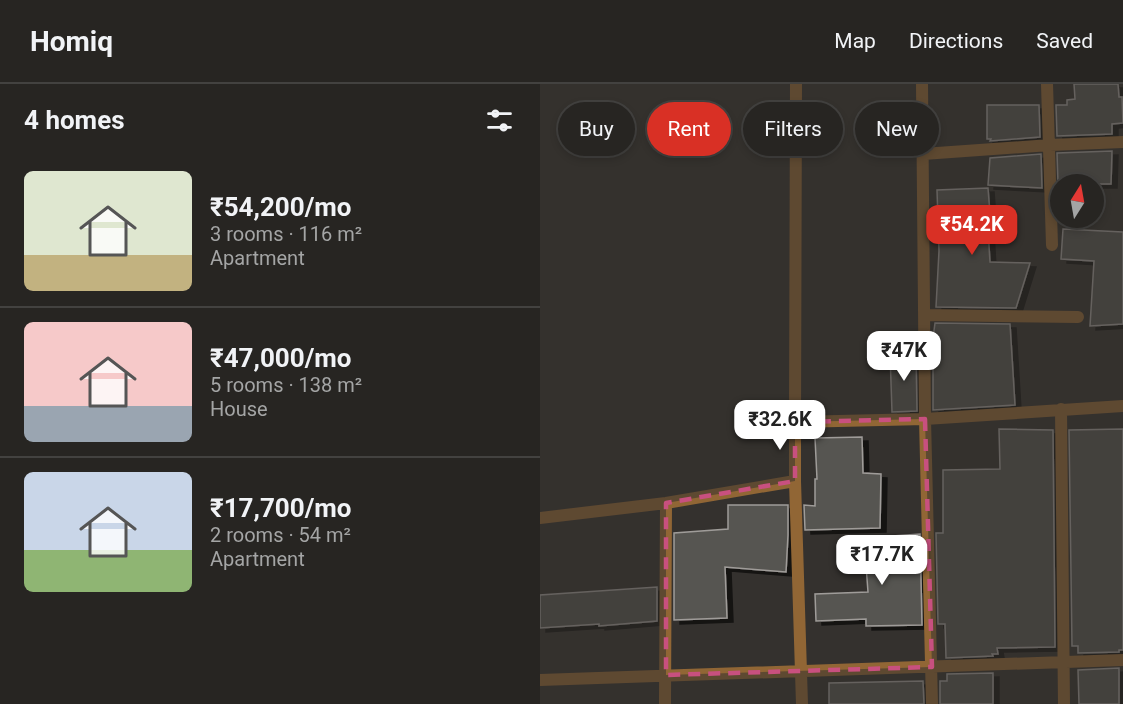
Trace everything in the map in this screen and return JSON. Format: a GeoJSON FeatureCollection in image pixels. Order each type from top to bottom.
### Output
{"type":"FeatureCollection","features":[{"type":"Feature","properties":{"kind":"street"},"geometry":{"type":"LineString","coordinates":[[796,84],[795,481],[802,704]]}},
{"type":"Feature","properties":{"kind":"street"},"geometry":{"type":"LineString","coordinates":[[922,84],[922,102]]}},
{"type":"Feature","properties":{"kind":"street"},"geometry":{"type":"LineString","coordinates":[[1047,84],[1052,245]]}},
{"type":"Feature","properties":{"kind":"street"},"geometry":{"type":"LineString","coordinates":[[939,153],[1123,142]]}},
{"type":"Feature","properties":{"kind":"street"},"geometry":{"type":"LineString","coordinates":[[923,156],[924,419],[932,704]]}},
{"type":"Feature","properties":{"kind":"street"},"geometry":{"type":"LineString","coordinates":[[924,315],[1078,317]]}},
{"type":"Feature","properties":{"kind":"street"},"geometry":{"type":"LineString","coordinates":[[795,422],[924,419],[1123,406]]}},
{"type":"Feature","properties":{"kind":"street"},"geometry":{"type":"LineString","coordinates":[[1061,410],[1064,704]]}},
{"type":"Feature","properties":{"kind":"street"},"geometry":{"type":"LineString","coordinates":[[540,518],[666,503],[795,481]]}},
{"type":"Feature","properties":{"kind":"street"},"geometry":{"type":"LineString","coordinates":[[665,704],[666,503]]}},
{"type":"Feature","properties":{"kind":"street"},"geometry":{"type":"LineString","coordinates":[[540,680],[1123,660]]}},
{"type":"Feature","properties":{"kind":"highlighted area"},"geometry":{"type":"Polygon","coordinates":[[[925,419],[932,667],[666,675],[666,503],[795,481],[795,422],[925,419]]]}},
{"type":"Feature","properties":{"kind":"building"},"geometry":{"type":"Polygon","coordinates":[[[1074,84],[1118,84],[1119,97],[1122,97],[1123,123],[1112,124],[1112,134],[1057,136],[1056,105],[1067,105],[1067,100],[1075,99],[1074,84]]]}},
{"type":"Feature","properties":{"kind":"building"},"geometry":{"type":"Polygon","coordinates":[[[987,105],[1039,105],[1040,137],[990,141],[991,139],[987,139],[987,105]]]}},
{"type":"Feature","properties":{"kind":"building"},"geometry":{"type":"Polygon","coordinates":[[[1112,151],[1111,184],[1104,184],[1104,174],[1058,174],[1057,153],[1112,151]]]}},
{"type":"Feature","properties":{"kind":"building"},"geometry":{"type":"Polygon","coordinates":[[[1041,154],[1042,188],[988,185],[990,158],[1041,154]]]}},
{"type":"Feature","properties":{"kind":"building"},"geometry":{"type":"Polygon","coordinates":[[[988,188],[990,262],[1030,263],[1016,308],[936,307],[939,251],[937,190],[988,188]]]}},
{"type":"Feature","properties":{"kind":"building"},"geometry":{"type":"Polygon","coordinates":[[[1063,229],[1123,232],[1123,324],[1090,326],[1094,261],[1061,259],[1063,229]]]}},
{"type":"Feature","properties":{"kind":"building"},"geometry":{"type":"Polygon","coordinates":[[[935,323],[1010,324],[1015,405],[933,410],[935,323]]]}},
{"type":"Feature","properties":{"kind":"building"},"geometry":{"type":"Polygon","coordinates":[[[916,352],[917,411],[892,412],[890,353],[916,352]]]}},
{"type":"Feature","properties":{"kind":"building"},"geometry":{"type":"Polygon","coordinates":[[[999,429],[1053,430],[1055,647],[997,648],[998,654],[992,654],[993,656],[946,658],[945,624],[938,624],[936,533],[943,533],[943,470],[1000,469],[999,429]]]}},
{"type":"Feature","properties":{"kind":"building"},"geometry":{"type":"Polygon","coordinates":[[[1123,429],[1123,650],[1078,653],[1078,646],[1072,646],[1069,430],[1123,429]]]}},
{"type":"Feature","properties":{"kind":"building"},"geometry":{"type":"Polygon","coordinates":[[[862,437],[863,473],[881,474],[880,528],[805,530],[804,505],[815,506],[815,479],[817,479],[815,438],[862,437]]]}},
{"type":"Feature","properties":{"kind":"building"},"geometry":{"type":"Polygon","coordinates":[[[728,505],[788,505],[786,572],[725,567],[727,618],[674,620],[674,533],[728,529],[728,505]]]}},
{"type":"Feature","properties":{"kind":"building"},"geometry":{"type":"Polygon","coordinates":[[[920,534],[922,625],[866,626],[866,619],[816,621],[815,594],[868,592],[864,538],[920,534]]]}},
{"type":"Feature","properties":{"kind":"building"},"geometry":{"type":"Polygon","coordinates":[[[657,587],[657,621],[540,628],[540,595],[657,587]]]}},
{"type":"Feature","properties":{"kind":"building"},"geometry":{"type":"Polygon","coordinates":[[[1119,668],[1119,704],[1079,704],[1078,670],[1119,668]]]}},
{"type":"Feature","properties":{"kind":"building"},"geometry":{"type":"Polygon","coordinates":[[[993,673],[993,704],[940,704],[940,681],[947,681],[947,674],[993,673]]]}},
{"type":"Feature","properties":{"kind":"building"},"geometry":{"type":"Polygon","coordinates":[[[923,681],[924,704],[829,704],[829,683],[923,681]]]}}]}
